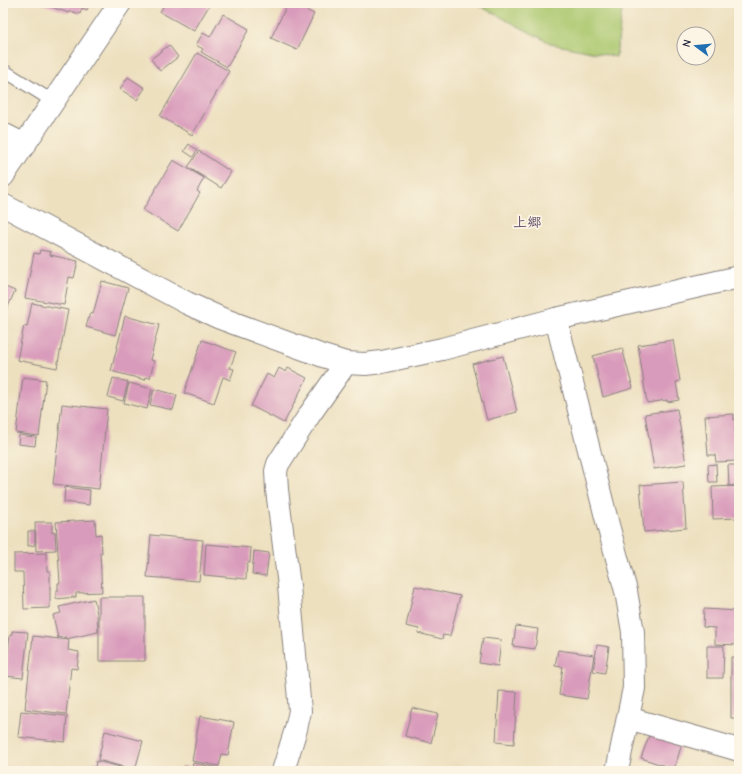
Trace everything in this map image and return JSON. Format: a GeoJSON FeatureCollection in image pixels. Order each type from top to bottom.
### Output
{"type":"FeatureCollection","features":[{"type":"Feature","properties":{"kind":"street"},"geometry":{"type":"LineString","coordinates":[[3,176],[120,3]]}},
{"type":"Feature","properties":{"kind":"street"},"geometry":{"type":"LineString","coordinates":[[3,134],[25,145]]}},
{"type":"Feature","properties":{"kind":"street"},"geometry":{"type":"LineString","coordinates":[[3,205],[187,303],[220,318],[346,363],[365,364],[382,362],[442,349],[556,319],[739,277]]}},
{"type":"Feature","properties":{"kind":"street"},"geometry":{"type":"LineString","coordinates":[[556,319],[626,591],[633,632],[634,688],[617,771]]}},
{"type":"Feature","properties":{"kind":"street"},"geometry":{"type":"LineString","coordinates":[[283,771],[300,711],[289,586],[276,471],[278,464],[310,414],[346,363]]}},
{"type":"Feature","properties":{"kind":"street"},"geometry":{"type":"LineString","coordinates":[[628,718],[739,750]]}},
{"type":"Feature","properties":{"kind":"lane"},"geometry":{"type":"LineString","coordinates":[[3,70],[54,102]]}},
{"type":"Feature","properties":{"kind":"green space"},"geometry":{"type":"Polygon","coordinates":[[[474,3],[623,3],[616,57],[552,44],[474,3]]]}},
{"type":"Feature","properties":{"kind":"building"},"geometry":{"type":"Polygon","coordinates":[[[40,3],[90,3],[87,10],[82,8],[80,14],[70,11],[69,13],[40,3]]]}},
{"type":"Feature","properties":{"kind":"building"},"geometry":{"type":"Polygon","coordinates":[[[165,3],[210,4],[194,31],[160,12],[165,3]]]}},
{"type":"Feature","properties":{"kind":"building"},"geometry":{"type":"Polygon","coordinates":[[[288,3],[292,3],[314,14],[297,50],[271,38],[288,3]]]}},
{"type":"Feature","properties":{"kind":"building"},"geometry":{"type":"Polygon","coordinates":[[[223,14],[249,29],[227,67],[201,52],[203,49],[196,45],[203,33],[210,37],[223,14]]]}},
{"type":"Feature","properties":{"kind":"building"},"geometry":{"type":"Polygon","coordinates":[[[169,45],[178,57],[160,71],[151,59],[169,45]]]}},
{"type":"Feature","properties":{"kind":"building"},"geometry":{"type":"Polygon","coordinates":[[[197,53],[229,71],[192,135],[160,116],[197,53]]]}},
{"type":"Feature","properties":{"kind":"building"},"geometry":{"type":"Polygon","coordinates":[[[128,77],[145,88],[137,100],[120,89],[128,77]]]}},
{"type":"Feature","properties":{"kind":"building"},"geometry":{"type":"Polygon","coordinates":[[[189,144],[197,150],[193,157],[184,151],[189,144]]]}},
{"type":"Feature","properties":{"kind":"building"},"geometry":{"type":"Polygon","coordinates":[[[199,151],[231,172],[221,188],[188,167],[199,151]]]}},
{"type":"Feature","properties":{"kind":"building"},"geometry":{"type":"Polygon","coordinates":[[[173,160],[204,178],[197,191],[200,193],[178,231],[143,210],[173,160]]]}},
{"type":"Feature","properties":{"kind":"building"},"geometry":{"type":"Polygon","coordinates":[[[40,250],[51,252],[50,255],[78,261],[74,278],[69,277],[64,305],[25,298],[34,253],[39,254],[40,250]]]}},
{"type":"Feature","properties":{"kind":"building"},"geometry":{"type":"Polygon","coordinates":[[[102,281],[128,288],[115,335],[86,327],[90,313],[93,314],[102,281]]]}},
{"type":"Feature","properties":{"kind":"building"},"geometry":{"type":"Polygon","coordinates":[[[3,286],[15,291],[6,311],[3,310],[3,286]]]}},
{"type":"Feature","properties":{"kind":"building"},"geometry":{"type":"Polygon","coordinates":[[[32,303],[68,310],[57,368],[17,360],[24,326],[27,327],[32,303]]]}},
{"type":"Feature","properties":{"kind":"building"},"geometry":{"type":"Polygon","coordinates":[[[125,316],[159,325],[150,360],[154,361],[150,378],[146,377],[145,380],[111,371],[125,316]]]}},
{"type":"Feature","properties":{"kind":"building"},"geometry":{"type":"Polygon","coordinates":[[[202,340],[236,352],[230,368],[234,369],[230,380],[223,377],[214,403],[184,393],[202,340]]]}},
{"type":"Feature","properties":{"kind":"building"},"geometry":{"type":"Polygon","coordinates":[[[673,340],[680,381],[676,382],[679,400],[647,403],[638,345],[673,340]]]}},
{"type":"Feature","properties":{"kind":"building"},"geometry":{"type":"Polygon","coordinates":[[[622,348],[633,388],[603,397],[593,356],[622,348]]]}},
{"type":"Feature","properties":{"kind":"building"},"geometry":{"type":"Polygon","coordinates":[[[503,356],[517,412],[487,420],[472,364],[503,356]]]}},
{"type":"Feature","properties":{"kind":"building"},"geometry":{"type":"Polygon","coordinates":[[[279,368],[286,372],[288,368],[307,378],[284,423],[251,406],[267,374],[274,378],[279,368]]]}},
{"type":"Feature","properties":{"kind":"building"},"geometry":{"type":"Polygon","coordinates":[[[23,377],[46,380],[39,436],[16,433],[23,377]]]}},
{"type":"Feature","properties":{"kind":"building"},"geometry":{"type":"Polygon","coordinates":[[[113,378],[128,382],[123,401],[108,397],[113,378]]]}},
{"type":"Feature","properties":{"kind":"building"},"geometry":{"type":"Polygon","coordinates":[[[129,383],[152,389],[147,409],[124,403],[129,383]]]}},
{"type":"Feature","properties":{"kind":"building"},"geometry":{"type":"Polygon","coordinates":[[[154,389],[177,395],[173,410],[150,405],[154,389]]]}},
{"type":"Feature","properties":{"kind":"building"},"geometry":{"type":"Polygon","coordinates":[[[62,404],[107,409],[99,489],[53,484],[62,404]]]}},
{"type":"Feature","properties":{"kind":"building"},"geometry":{"type":"Polygon","coordinates":[[[677,409],[686,464],[654,469],[645,414],[677,409]]]}},
{"type":"Feature","properties":{"kind":"building"},"geometry":{"type":"Polygon","coordinates":[[[734,414],[734,420],[739,420],[739,428],[735,428],[737,461],[716,462],[715,455],[708,455],[705,416],[734,414]]]}},
{"type":"Feature","properties":{"kind":"building"},"geometry":{"type":"Polygon","coordinates":[[[19,435],[36,437],[35,446],[18,444],[19,435]]]}},
{"type":"Feature","properties":{"kind":"building"},"geometry":{"type":"Polygon","coordinates":[[[716,464],[717,482],[709,482],[708,465],[716,464]]]}},
{"type":"Feature","properties":{"kind":"building"},"geometry":{"type":"Polygon","coordinates":[[[728,465],[739,465],[739,485],[729,486],[728,465]]]}},
{"type":"Feature","properties":{"kind":"building"},"geometry":{"type":"Polygon","coordinates":[[[683,482],[686,528],[644,532],[640,485],[683,482]]]}},
{"type":"Feature","properties":{"kind":"building"},"geometry":{"type":"Polygon","coordinates":[[[739,486],[739,518],[713,519],[712,487],[739,486]]]}},
{"type":"Feature","properties":{"kind":"building"},"geometry":{"type":"Polygon","coordinates":[[[65,487],[90,490],[89,505],[64,502],[65,487]]]}},
{"type":"Feature","properties":{"kind":"building"},"geometry":{"type":"Polygon","coordinates":[[[95,520],[96,535],[101,534],[102,553],[100,553],[102,592],[76,593],[76,597],[56,599],[58,583],[60,583],[56,522],[95,520]]]}},
{"type":"Feature","properties":{"kind":"building"},"geometry":{"type":"Polygon","coordinates":[[[35,522],[52,522],[52,533],[55,532],[56,550],[36,551],[35,522]]]}},
{"type":"Feature","properties":{"kind":"building"},"geometry":{"type":"Polygon","coordinates":[[[28,531],[35,531],[35,545],[28,546],[28,531]]]}},
{"type":"Feature","properties":{"kind":"building"},"geometry":{"type":"Polygon","coordinates":[[[151,535],[203,540],[199,581],[147,577],[151,535]]]}},
{"type":"Feature","properties":{"kind":"building"},"geometry":{"type":"Polygon","coordinates":[[[206,544],[251,548],[250,563],[247,563],[246,579],[204,575],[206,544]]]}},
{"type":"Feature","properties":{"kind":"building"},"geometry":{"type":"Polygon","coordinates":[[[254,551],[269,553],[266,576],[252,574],[254,551]]]}},
{"type":"Feature","properties":{"kind":"building"},"geometry":{"type":"Polygon","coordinates":[[[46,553],[47,571],[50,571],[50,608],[24,609],[23,572],[14,572],[14,554],[46,553]]]}},
{"type":"Feature","properties":{"kind":"building"},"geometry":{"type":"Polygon","coordinates":[[[415,586],[460,596],[450,636],[443,635],[442,639],[418,633],[419,629],[406,626],[415,586]]]}},
{"type":"Feature","properties":{"kind":"building"},"geometry":{"type":"Polygon","coordinates":[[[99,597],[145,597],[145,661],[99,661],[99,597]]]}},
{"type":"Feature","properties":{"kind":"building"},"geometry":{"type":"Polygon","coordinates":[[[94,599],[98,632],[66,639],[66,637],[58,638],[53,615],[61,613],[59,607],[94,599]]]}},
{"type":"Feature","properties":{"kind":"building"},"geometry":{"type":"Polygon","coordinates":[[[704,609],[739,611],[739,645],[715,644],[715,628],[703,627],[704,609]]]}},
{"type":"Feature","properties":{"kind":"building"},"geometry":{"type":"Polygon","coordinates":[[[516,626],[538,629],[535,649],[513,646],[516,626]]]}},
{"type":"Feature","properties":{"kind":"building"},"geometry":{"type":"Polygon","coordinates":[[[12,631],[28,632],[23,678],[5,676],[10,635],[12,635],[12,631]]]}},
{"type":"Feature","properties":{"kind":"building"},"geometry":{"type":"Polygon","coordinates":[[[33,636],[69,640],[68,650],[79,652],[77,669],[71,668],[66,714],[25,709],[33,636]]]}},
{"type":"Feature","properties":{"kind":"building"},"geometry":{"type":"Polygon","coordinates":[[[483,638],[501,640],[498,666],[479,663],[483,638]]]}},
{"type":"Feature","properties":{"kind":"building"},"geometry":{"type":"Polygon","coordinates":[[[597,645],[609,647],[605,673],[593,671],[597,645]]]}},
{"type":"Feature","properties":{"kind":"building"},"geometry":{"type":"Polygon","coordinates":[[[707,646],[724,646],[723,678],[707,678],[707,646]]]}},
{"type":"Feature","properties":{"kind":"building"},"geometry":{"type":"Polygon","coordinates":[[[558,650],[594,655],[587,699],[559,695],[563,667],[555,666],[558,650]]]}},
{"type":"Feature","properties":{"kind":"building"},"geometry":{"type":"Polygon","coordinates":[[[731,657],[739,657],[739,718],[731,718],[731,657]]]}},
{"type":"Feature","properties":{"kind":"building"},"geometry":{"type":"Polygon","coordinates":[[[499,691],[517,692],[514,744],[496,742],[499,691]]]}},
{"type":"Feature","properties":{"kind":"building"},"geometry":{"type":"Polygon","coordinates":[[[412,708],[438,714],[431,743],[405,736],[412,708]]]}},
{"type":"Feature","properties":{"kind":"building"},"geometry":{"type":"Polygon","coordinates":[[[21,711],[67,716],[65,742],[18,737],[21,711]]]}},
{"type":"Feature","properties":{"kind":"building"},"geometry":{"type":"Polygon","coordinates":[[[200,716],[234,722],[228,755],[222,754],[219,766],[192,761],[200,716]]]}},
{"type":"Feature","properties":{"kind":"building"},"geometry":{"type":"Polygon","coordinates":[[[105,731],[143,741],[135,770],[98,760],[105,731]]]}},
{"type":"Feature","properties":{"kind":"building"},"geometry":{"type":"Polygon","coordinates":[[[650,733],[682,744],[674,769],[641,758],[650,733]]]}},
{"type":"Feature","properties":{"kind":"building"},"geometry":{"type":"Polygon","coordinates":[[[96,761],[128,769],[127,771],[88,771],[90,767],[95,768],[96,761]]]}},
{"type":"Feature","properties":{"kind":"building"},"geometry":{"type":"Polygon","coordinates":[[[193,763],[224,769],[224,771],[183,771],[184,766],[192,768],[193,763]]]}},
{"type":"Feature","properties":{"kind":"district","name":"上郷"},"geometry":{"type":"Point","coordinates":[527,222]}}]}
